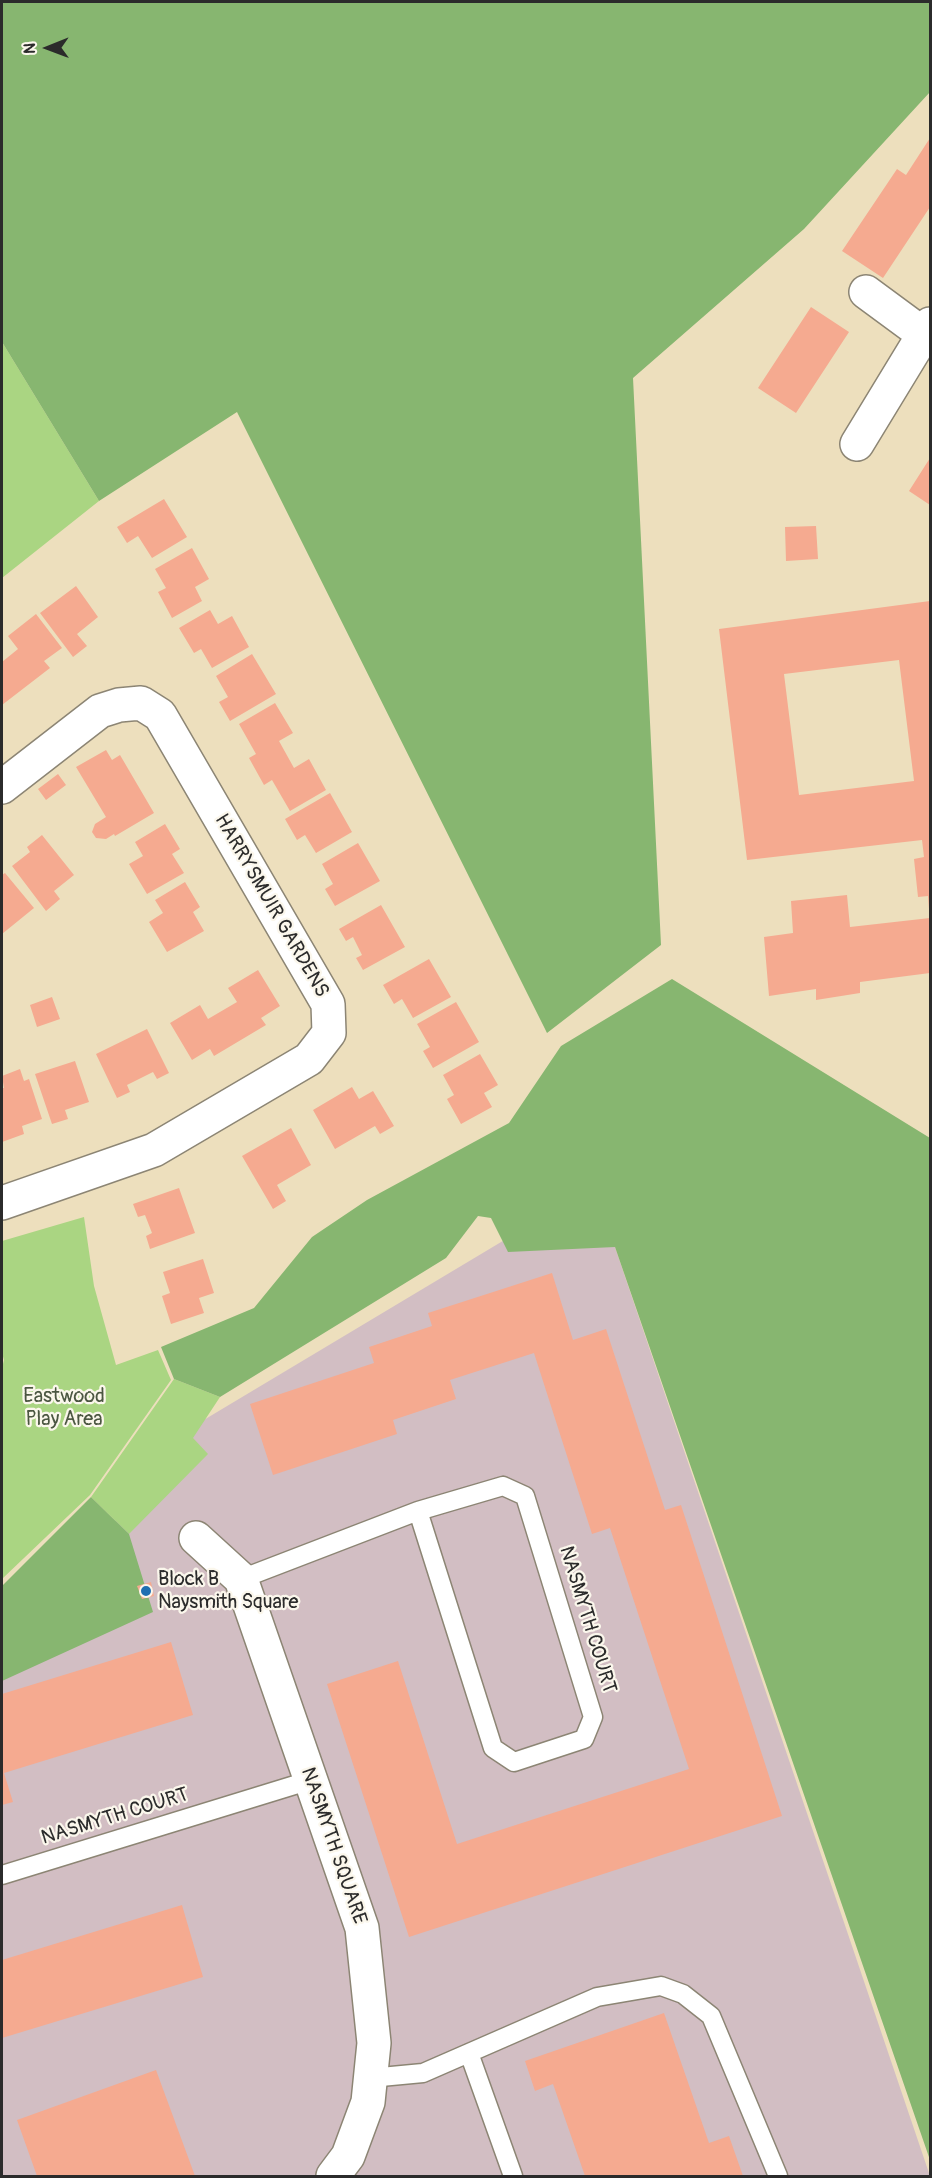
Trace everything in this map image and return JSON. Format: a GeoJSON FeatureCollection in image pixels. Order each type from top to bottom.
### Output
{"type":"FeatureCollection","features":[{"type":"Feature","properties":{"kind":"street"},"geometry":{"type":"LineString","coordinates":[[857,444],[927,329],[867,291]]}},
{"type":"Feature","properties":{"kind":"street","name":"HARRYSMUIR GARDENS"},"geometry":{"type":"LineString","coordinates":[[2,787],[100,711],[119,705],[141,703],[160,715],[328,1004],[330,1033],[309,1059],[154,1150],[2,1203]]}},
{"type":"Feature","properties":{"kind":"street","name":"NASMYTH SQUARE"},"geometry":{"type":"LineString","coordinates":[[196,1538],[241,1579],[362,1928],[374,2043],[368,2102],[348,2156],[333,2176]]}},
{"type":"Feature","properties":{"kind":"lane","name":"NASMYTH COURT"},"geometry":{"type":"LineString","coordinates":[[241,1579],[418,1511],[503,1486],[525,1496],[593,1717],[584,1739],[514,1762],[493,1748],[418,1511]]}},
{"type":"Feature","properties":{"kind":"lane","name":"NASMYTH COURT"},"geometry":{"type":"LineString","coordinates":[[2,1875],[311,1780]]}},
{"type":"Feature","properties":{"kind":"lane"},"geometry":{"type":"LineString","coordinates":[[370,2078],[423,2073],[597,1997],[661,1986],[683,1994],[711,2016],[778,2176]]}},
{"type":"Feature","properties":{"kind":"lane"},"geometry":{"type":"LineString","coordinates":[[469,2053],[513,2176]]}},
{"type":"Feature","properties":{"kind":"shaded area"},"geometry":{"type":"Polygon","coordinates":[[[598,1184],[615,1247],[930,2176],[2,2176],[2,1636],[88,1562],[167,1442],[598,1184]]]}},
{"type":"Feature","properties":{"kind":"green space"},"geometry":{"type":"Polygon","coordinates":[[[2,2],[930,2],[930,92],[804,229],[633,378],[661,945],[547,1033],[237,412],[99,501],[2,342],[2,2]]]}},
{"type":"Feature","properties":{"kind":"green space"},"geometry":{"type":"Polygon","coordinates":[[[2,342],[99,501],[2,578],[2,342]]]}},
{"type":"Feature","properties":{"kind":"green space"},"geometry":{"type":"Polygon","coordinates":[[[672,979],[930,1138],[930,2160],[615,1247],[508,1252],[491,1218],[478,1216],[446,1258],[220,1397],[174,1379],[161,1347],[254,1308],[312,1237],[367,1200],[509,1123],[561,1046],[672,979]]]}},
{"type":"Feature","properties":{"kind":"green space","name":"Eastwood Play Area"},"geometry":{"type":"Polygon","coordinates":[[[84,1217],[94,1286],[116,1365],[158,1350],[171,1380],[90,1495],[2,1579],[2,1368],[4,1360],[2,1353],[2,1241],[84,1217]]]}},
{"type":"Feature","properties":{"kind":"green space"},"geometry":{"type":"Polygon","coordinates":[[[174,1379],[220,1397],[193,1438],[208,1454],[129,1534],[91,1497],[174,1379]]]}},
{"type":"Feature","properties":{"kind":"green space"},"geometry":{"type":"Polygon","coordinates":[[[91,1497],[129,1534],[153,1612],[2,1681],[2,1586],[91,1497]]]}},
{"type":"Feature","properties":{"kind":"building"},"geometry":{"type":"Polygon","coordinates":[[[930,138],[930,207],[883,278],[842,251],[897,169],[906,175],[930,138]]]}},
{"type":"Feature","properties":{"kind":"building"},"geometry":{"type":"Polygon","coordinates":[[[811,307],[849,332],[796,413],[758,388],[811,307]]]}},
{"type":"Feature","properties":{"kind":"building"},"geometry":{"type":"Polygon","coordinates":[[[930,458],[930,505],[909,491],[930,458]]]}},
{"type":"Feature","properties":{"kind":"building"},"geometry":{"type":"Polygon","coordinates":[[[164,499],[187,537],[152,558],[138,536],[127,543],[117,527],[164,499]]]}},
{"type":"Feature","properties":{"kind":"building"},"geometry":{"type":"Polygon","coordinates":[[[816,526],[818,559],[786,561],[785,527],[816,526]]]}},
{"type":"Feature","properties":{"kind":"building"},"geometry":{"type":"Polygon","coordinates":[[[192,548],[209,579],[195,587],[202,601],[172,618],[158,592],[166,588],[155,569],[192,548]]]}},
{"type":"Feature","properties":{"kind":"building"},"geometry":{"type":"Polygon","coordinates":[[[76,586],[98,617],[77,634],[87,646],[73,657],[40,613],[76,586]]]}},
{"type":"Feature","properties":{"kind":"building"},"geometry":{"type":"Polygon","coordinates":[[[930,601],[930,909],[928,896],[918,897],[914,859],[924,857],[922,840],[747,860],[719,629],[930,601]],[[899,660],[784,674],[799,795],[914,781],[899,660]]]}},
{"type":"Feature","properties":{"kind":"building"},"geometry":{"type":"Polygon","coordinates":[[[210,610],[218,624],[232,616],[249,647],[212,668],[201,649],[194,653],[179,628],[210,610]]]}},
{"type":"Feature","properties":{"kind":"building"},"geometry":{"type":"Polygon","coordinates":[[[36,614],[62,648],[44,661],[50,668],[2,705],[2,662],[18,649],[8,636],[36,614]]]}},
{"type":"Feature","properties":{"kind":"building"},"geometry":{"type":"Polygon","coordinates":[[[252,654],[276,694],[230,721],[219,702],[228,697],[216,676],[252,654]]]}},
{"type":"Feature","properties":{"kind":"building"},"geometry":{"type":"Polygon","coordinates":[[[275,703],[293,733],[279,741],[294,768],[309,759],[326,790],[290,811],[272,780],[264,785],[249,758],[256,754],[239,724],[275,703]]]}},
{"type":"Feature","properties":{"kind":"building"},"geometry":{"type":"Polygon","coordinates":[[[106,750],[112,760],[120,755],[154,813],[106,839],[96,838],[92,832],[95,824],[106,817],[76,767],[106,750]]]}},
{"type":"Feature","properties":{"kind":"building"},"geometry":{"type":"Polygon","coordinates":[[[58,774],[66,785],[46,800],[38,789],[58,774]]]}},
{"type":"Feature","properties":{"kind":"building"},"geometry":{"type":"Polygon","coordinates":[[[330,793],[352,832],[316,853],[305,835],[297,840],[285,819],[330,793]]]}},
{"type":"Feature","properties":{"kind":"building"},"geometry":{"type":"Polygon","coordinates":[[[165,824],[180,849],[172,854],[184,873],[147,894],[129,864],[143,856],[135,842],[165,824]]]}},
{"type":"Feature","properties":{"kind":"building"},"geometry":{"type":"Polygon","coordinates":[[[42,835],[74,875],[54,891],[60,899],[46,911],[12,866],[30,852],[27,847],[42,835]]]}},
{"type":"Feature","properties":{"kind":"building"},"geometry":{"type":"Polygon","coordinates":[[[358,843],[380,881],[335,906],[325,889],[333,884],[322,864],[358,843]]]}},
{"type":"Feature","properties":{"kind":"building"},"geometry":{"type":"Polygon","coordinates":[[[5,873],[34,908],[2,934],[2,875],[5,873]]]}},
{"type":"Feature","properties":{"kind":"building"},"geometry":{"type":"Polygon","coordinates":[[[185,882],[200,907],[193,912],[204,931],[167,952],[149,922],[163,913],[155,900],[185,882]]]}},
{"type":"Feature","properties":{"kind":"building"},"geometry":{"type":"Polygon","coordinates":[[[847,895],[850,927],[930,918],[930,973],[860,982],[860,993],[816,1000],[816,989],[769,996],[764,937],[793,933],[791,901],[847,895]]]}},
{"type":"Feature","properties":{"kind":"building"},"geometry":{"type":"Polygon","coordinates":[[[381,905],[405,947],[363,970],[356,958],[362,955],[353,937],[346,941],[339,929],[381,905]]]}},
{"type":"Feature","properties":{"kind":"building"},"geometry":{"type":"Polygon","coordinates":[[[429,959],[451,997],[413,1018],[402,999],[394,1004],[383,985],[429,959]]]}},
{"type":"Feature","properties":{"kind":"building"},"geometry":{"type":"Polygon","coordinates":[[[258,970],[280,1006],[261,1018],[266,1025],[214,1056],[210,1049],[192,1060],[170,1023],[200,1005],[208,1019],[237,1002],[228,988],[258,970]]]}},
{"type":"Feature","properties":{"kind":"building"},"geometry":{"type":"Polygon","coordinates":[[[52,997],[60,1019],[37,1027],[30,1005],[52,997]]]}},
{"type":"Feature","properties":{"kind":"building"},"geometry":{"type":"Polygon","coordinates":[[[456,1002],[479,1042],[433,1068],[423,1051],[430,1047],[417,1024],[456,1002]]]}},
{"type":"Feature","properties":{"kind":"building"},"geometry":{"type":"Polygon","coordinates":[[[147,1029],[169,1073],[157,1079],[153,1072],[127,1085],[130,1092],[117,1098],[96,1054],[147,1029]]]}},
{"type":"Feature","properties":{"kind":"building"},"geometry":{"type":"Polygon","coordinates":[[[480,1054],[498,1085],[484,1093],[492,1107],[461,1124],[447,1099],[454,1095],[443,1075],[480,1054]]]}},
{"type":"Feature","properties":{"kind":"building"},"geometry":{"type":"Polygon","coordinates":[[[75,1061],[89,1102],[65,1110],[68,1119],[52,1124],[35,1074],[75,1061]]]}},
{"type":"Feature","properties":{"kind":"building"},"geometry":{"type":"Polygon","coordinates":[[[20,1069],[24,1081],[29,1079],[42,1119],[22,1126],[24,1134],[2,1142],[2,1088],[4,1088],[2,1076],[20,1069]]]}},
{"type":"Feature","properties":{"kind":"building"},"geometry":{"type":"Polygon","coordinates":[[[352,1087],[359,1099],[373,1091],[394,1126],[380,1134],[375,1126],[335,1149],[313,1110],[352,1087]]]}},
{"type":"Feature","properties":{"kind":"building"},"geometry":{"type":"Polygon","coordinates":[[[291,1128],[311,1165],[277,1185],[286,1201],[273,1209],[242,1156],[291,1128]]]}},
{"type":"Feature","properties":{"kind":"building"},"geometry":{"type":"Polygon","coordinates":[[[179,1188],[195,1233],[150,1249],[146,1236],[152,1233],[145,1215],[138,1217],[133,1204],[179,1188]]]}},
{"type":"Feature","properties":{"kind":"building"},"geometry":{"type":"Polygon","coordinates":[[[203,1259],[214,1293],[199,1298],[204,1313],[171,1324],[162,1296],[170,1293],[163,1272],[203,1259]]]}},
{"type":"Feature","properties":{"kind":"building"},"geometry":{"type":"Polygon","coordinates":[[[552,1273],[573,1340],[606,1329],[665,1510],[681,1505],[782,1816],[409,1937],[327,1684],[398,1661],[457,1844],[689,1769],[610,1528],[592,1534],[534,1353],[450,1380],[456,1399],[393,1420],[397,1434],[273,1475],[250,1404],[374,1363],[369,1347],[432,1326],[428,1313],[552,1273]]]}},
{"type":"Feature","properties":{"kind":"building","name":"Block B Naysmith Square"},"geometry":{"type":"Polygon","coordinates":[[[151,1582],[154,1596],[142,1599],[137,1586],[151,1582]]]}},
{"type":"Feature","properties":{"kind":"building"},"geometry":{"type":"Polygon","coordinates":[[[171,1642],[193,1715],[4,1773],[13,1802],[2,1805],[2,1694],[171,1642]]]}},
{"type":"Feature","properties":{"kind":"building"},"geometry":{"type":"Polygon","coordinates":[[[182,1905],[203,1977],[2,2038],[2,1960],[182,1905]]]}},
{"type":"Feature","properties":{"kind":"building"},"geometry":{"type":"Polygon","coordinates":[[[664,2013],[709,2143],[729,2136],[743,2176],[585,2176],[553,2084],[535,2091],[525,2061],[664,2013]]]}},
{"type":"Feature","properties":{"kind":"building"},"geometry":{"type":"Polygon","coordinates":[[[156,2070],[195,2176],[37,2176],[17,2120],[156,2070]]]}},
{"type":"Feature","properties":{"kind":"place","name":"Block B Naysmith Square"},"geometry":{"type":"Point","coordinates":[146,1591]}}]}
